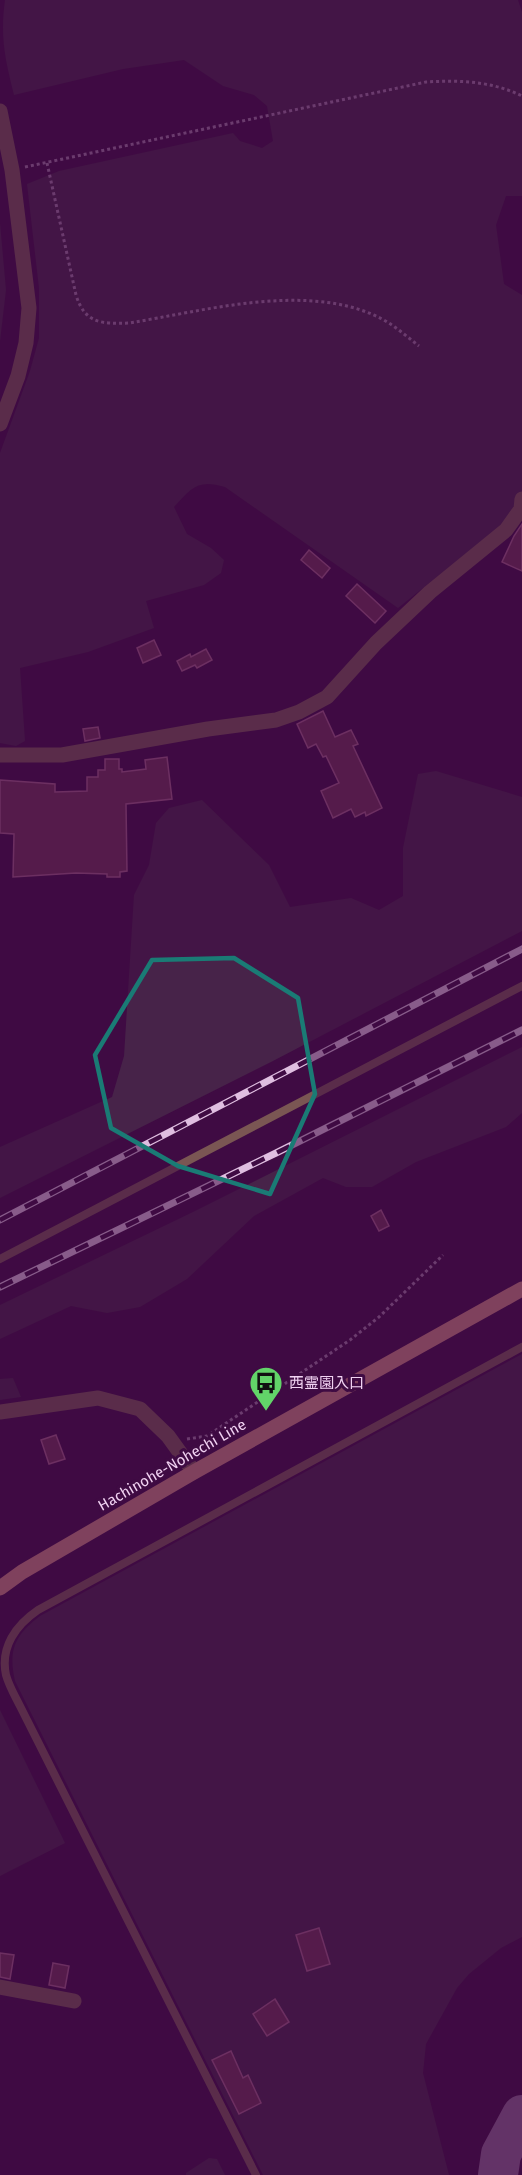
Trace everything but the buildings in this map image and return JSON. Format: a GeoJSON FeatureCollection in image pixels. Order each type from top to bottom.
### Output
{"type":"FeatureCollection","features":[{"type":"Feature","properties":{"kind":"main road","name":"Hachinohe-Nohechi Line"},"geometry":{"type":"LineString","coordinates":[[0,1588],[21,1572],[194,1472],[522,1290]]}},
{"type":"Feature","properties":{"kind":"street"},"geometry":{"type":"LineString","coordinates":[[0,111],[12,170],[29,308],[26,343],[18,376],[0,424]]}},
{"type":"Feature","properties":{"kind":"street"},"geometry":{"type":"LineString","coordinates":[[0,755],[62,755],[197,731],[276,720],[298,712],[327,697],[376,643],[430,592],[506,530],[521,509],[522,499]]}},
{"type":"Feature","properties":{"kind":"street"},"geometry":{"type":"LineString","coordinates":[[0,1413],[98,1398],[140,1409],[172,1442],[194,1472]]}},
{"type":"Feature","properties":{"kind":"street"},"geometry":{"type":"LineString","coordinates":[[0,1987],[74,2001]]}},
{"type":"Feature","properties":{"kind":"lane"},"geometry":{"type":"LineString","coordinates":[[0,1259],[522,986]]}},
{"type":"Feature","properties":{"kind":"lane"},"geometry":{"type":"LineString","coordinates":[[256,2175],[20,1706],[6,1676],[4,1663],[7,1648],[22,1620],[38,1610],[522,1347]]}},
{"type":"Feature","properties":{"kind":"path"},"geometry":{"type":"LineString","coordinates":[[12,170],[426,82],[470,82],[494,85],[522,96]]}},
{"type":"Feature","properties":{"kind":"path"},"geometry":{"type":"LineString","coordinates":[[47,162],[79,307],[88,317],[110,324],[129,323],[262,302],[308,300],[347,306],[378,317],[419,346]]}},
{"type":"Feature","properties":{"kind":"path"},"geometry":{"type":"LineString","coordinates":[[172,1442],[207,1436],[350,1340],[379,1317],[443,1254]]}},
{"type":"Feature","properties":{"kind":"highlighted area"},"geometry":{"type":"Polygon","coordinates":[[[234,958],[298,998],[315,1094],[270,1194],[178,1166],[111,1128],[95,1055],[152,960],[234,958]]]}},
{"type":"Feature","properties":{"kind":"shaded area"},"geometry":{"type":"Polygon","coordinates":[[[5,0],[518,0],[522,12],[522,196],[506,196],[496,225],[504,284],[522,295],[522,513],[518,512],[398,608],[225,487],[208,484],[196,487],[174,507],[187,534],[211,548],[224,560],[221,573],[204,585],[146,601],[154,628],[88,652],[20,668],[25,741],[16,746],[0,743],[0,453],[30,371],[39,338],[39,288],[27,184],[59,171],[233,133],[240,141],[262,148],[273,141],[267,106],[254,95],[223,86],[184,60],[123,69],[14,95],[4,48],[5,0]]]}},
{"type":"Feature","properties":{"kind":"shaded area"},"geometry":{"type":"Polygon","coordinates":[[[0,223],[6,290],[0,341],[0,223]]]}},
{"type":"Feature","properties":{"kind":"shaded area"},"geometry":{"type":"Polygon","coordinates":[[[436,771],[522,797],[522,931],[273,1061],[0,1198],[0,1147],[112,1097],[124,1056],[134,895],[149,865],[156,823],[169,808],[202,800],[269,865],[290,907],[351,898],[379,910],[403,896],[403,848],[418,774],[436,771]]]}},
{"type":"Feature","properties":{"kind":"shaded area"},"geometry":{"type":"Polygon","coordinates":[[[522,1047],[522,1113],[506,1127],[416,1162],[372,1187],[346,1187],[323,1178],[254,1216],[187,1279],[140,1307],[107,1313],[71,1306],[0,1339],[0,1305],[193,1212],[522,1047]]]}},
{"type":"Feature","properties":{"kind":"shaded area"},"geometry":{"type":"Polygon","coordinates":[[[522,1354],[522,1937],[501,1948],[469,1974],[457,1988],[426,2044],[423,2073],[449,2175],[263,2175],[15,1681],[13,1652],[19,1637],[40,1616],[522,1354]]]}},
{"type":"Feature","properties":{"kind":"shaded area"},"geometry":{"type":"Polygon","coordinates":[[[13,1378],[21,1397],[0,1400],[0,1379],[13,1378]]]}},
{"type":"Feature","properties":{"kind":"shaded area"},"geometry":{"type":"Polygon","coordinates":[[[0,1710],[65,1843],[0,1876],[0,1710]]]}},
{"type":"Feature","properties":{"kind":"shaded area"},"geometry":{"type":"Polygon","coordinates":[[[209,2158],[217,2159],[225,2175],[186,2175],[186,2173],[209,2158]]]}},
{"type":"Feature","properties":{"kind":"taxiway"},"geometry":{"type":"LineString","coordinates":[[498,2175],[501,2154],[522,2115]]}},
{"type":"Feature","properties":{"kind":"railway"},"geometry":{"type":"LineString","coordinates":[[0,1220],[522,949]]}},
{"type":"Feature","properties":{"kind":"railway"},"geometry":{"type":"LineString","coordinates":[[0,1287],[522,1030]]}},
{"type":"Feature","properties":{"kind":"place","name":"西霊園入口"},"geometry":{"type":"Point","coordinates":[266,1412]}}]}
